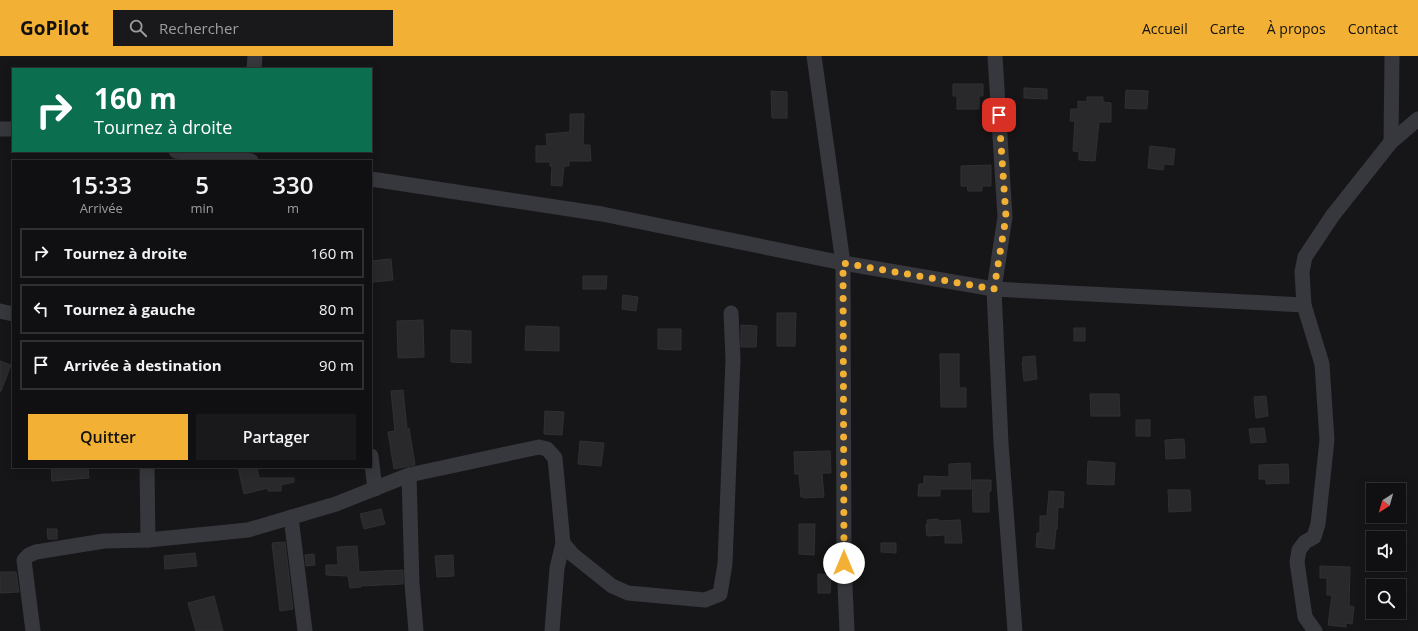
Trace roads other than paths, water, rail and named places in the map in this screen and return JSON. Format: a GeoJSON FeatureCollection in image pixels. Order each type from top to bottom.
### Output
{"type":"FeatureCollection","features":[{"type":"Feature","properties":{"kind":"street"},"geometry":{"type":"LineString","coordinates":[[254,68],[255,56]]}},
{"type":"Feature","properties":{"kind":"street"},"geometry":{"type":"LineString","coordinates":[[814,56],[843,263],[844,555],[847,631]]}},
{"type":"Feature","properties":{"kind":"street"},"geometry":{"type":"LineString","coordinates":[[995,56],[1006,217],[994,289],[1001,443],[1015,631]]}},
{"type":"Feature","properties":{"kind":"street"},"geometry":{"type":"LineString","coordinates":[[1391,142],[1392,56]]}},
{"type":"Feature","properties":{"kind":"street"},"geometry":{"type":"LineString","coordinates":[[1315,631],[1305,617],[1297,562],[1299,550],[1306,542],[1314,537],[1318,524],[1327,440],[1322,364],[1304,305],[1302,272],[1305,257],[1333,215],[1391,142],[1418,119]]}},
{"type":"Feature","properties":{"kind":"street"},"geometry":{"type":"LineString","coordinates":[[0,129],[12,129]]}},
{"type":"Feature","properties":{"kind":"street"},"geometry":{"type":"LineString","coordinates":[[186,152],[248,158]]}},
{"type":"Feature","properties":{"kind":"street"},"geometry":{"type":"LineString","coordinates":[[372,179],[602,214],[843,263],[994,289],[1304,305]]}},
{"type":"Feature","properties":{"kind":"street"},"geometry":{"type":"LineString","coordinates":[[0,311],[12,314]]}},
{"type":"Feature","properties":{"kind":"street"},"geometry":{"type":"LineString","coordinates":[[563,543],[572,554],[612,586],[628,593],[705,600],[720,594],[725,564],[733,359],[731,313]]}},
{"type":"Feature","properties":{"kind":"street"},"geometry":{"type":"LineString","coordinates":[[33,631],[24,560],[29,555],[36,552],[104,541],[148,540],[248,530],[336,504],[409,475],[539,447],[547,449],[555,458],[563,543],[557,568],[552,631]]}},
{"type":"Feature","properties":{"kind":"street"},"geometry":{"type":"LineString","coordinates":[[372,464],[375,489]]}},
{"type":"Feature","properties":{"kind":"street"},"geometry":{"type":"LineString","coordinates":[[147,468],[148,540]]}},
{"type":"Feature","properties":{"kind":"street"},"geometry":{"type":"LineString","coordinates":[[409,475],[412,584],[416,631]]}},
{"type":"Feature","properties":{"kind":"street"},"geometry":{"type":"LineString","coordinates":[[291,517],[305,631]]}}]}
